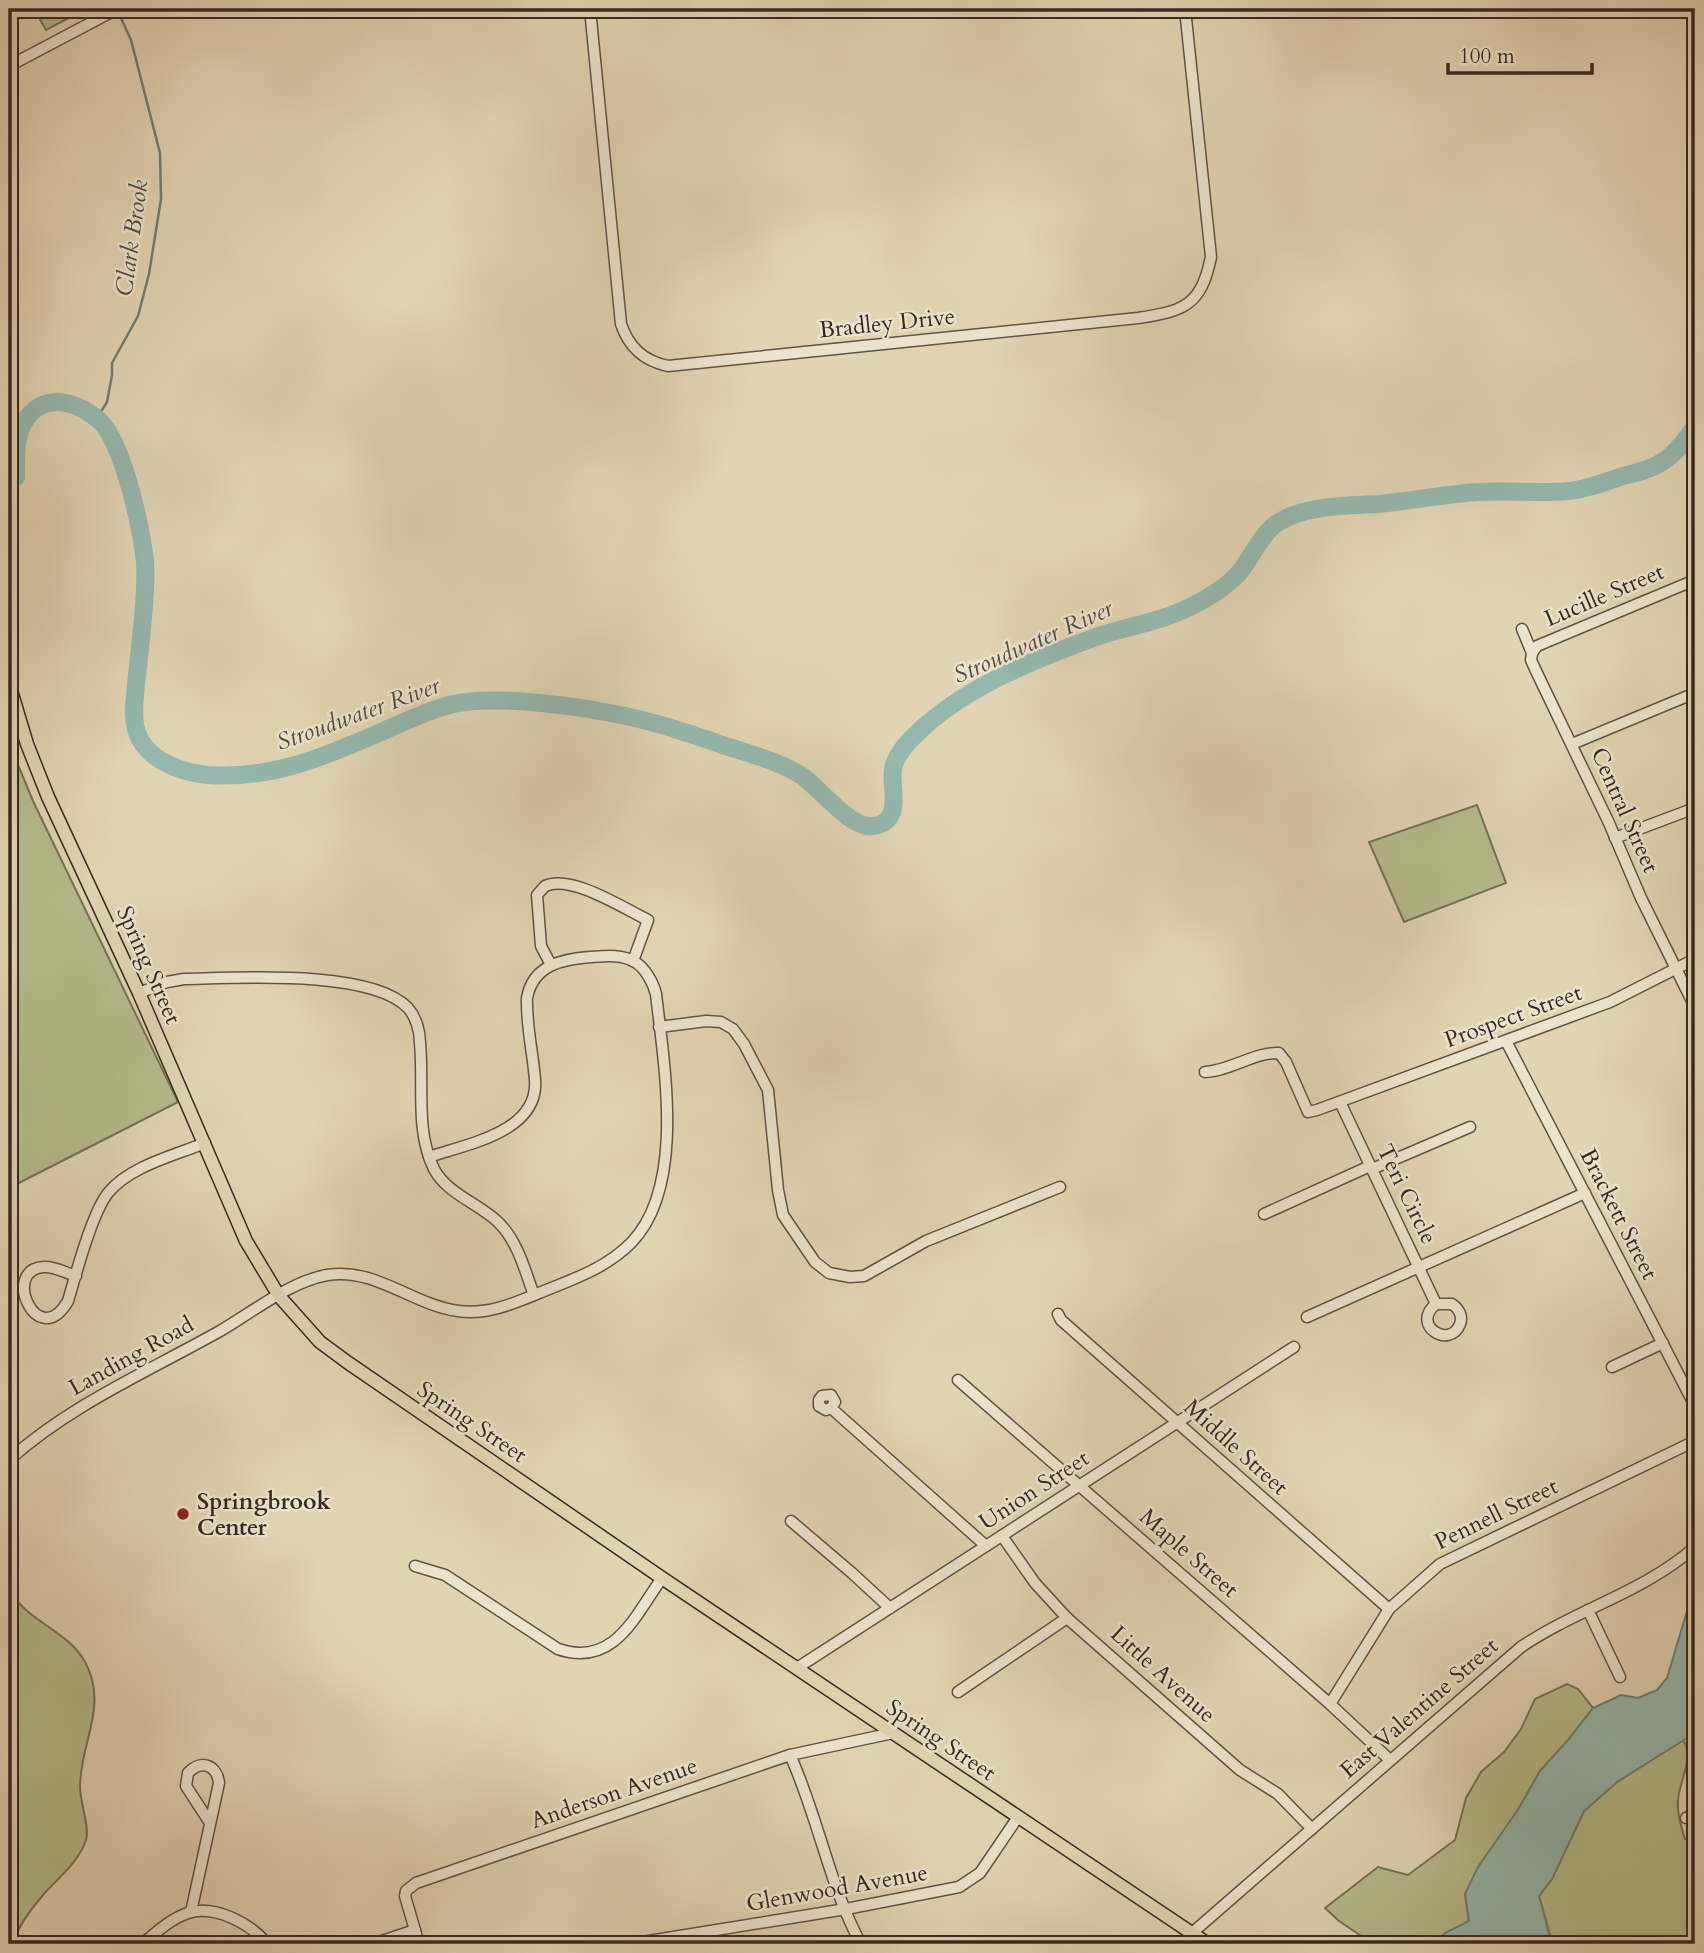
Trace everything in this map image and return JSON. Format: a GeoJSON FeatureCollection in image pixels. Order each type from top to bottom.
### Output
{"type":"FeatureCollection","features":[{"type":"Feature","properties":{"kind":"main road","name":"Spring Street"},"geometry":{"type":"LineString","coordinates":[[9,684],[27,744],[48,797],[139,993],[246,1241],[279,1296],[320,1342],[662,1578],[1208,1944]]}},
{"type":"Feature","properties":{"kind":"street"},"geometry":{"type":"LineString","coordinates":[[9,66],[117,9]]}},
{"type":"Feature","properties":{"kind":"street","name":"Bradley Drive"},"geometry":{"type":"LineString","coordinates":[[590,9],[621,324],[630,345],[638,354],[668,366],[1131,319],[1172,313],[1186,306],[1203,284],[1211,257],[1185,9]]}},
{"type":"Feature","properties":{"kind":"street","name":"Lucille Street"},"geometry":{"type":"LineString","coordinates":[[1532,653],[1537,646],[1695,580]]}},
{"type":"Feature","properties":{"kind":"street","name":"Central Street"},"geometry":{"type":"LineString","coordinates":[[1522,629],[1536,671],[1641,898],[1695,1007]]}},
{"type":"Feature","properties":{"kind":"street"},"geometry":{"type":"LineString","coordinates":[[1572,744],[1695,693]]}},
{"type":"Feature","properties":{"kind":"street"},"geometry":{"type":"LineString","coordinates":[[1615,838],[1695,808]]}},
{"type":"Feature","properties":{"kind":"street"},"geometry":{"type":"LineString","coordinates":[[429,1157],[500,1132],[514,1124],[526,1112],[533,1099],[535,1083],[527,998],[537,974],[570,958],[607,956],[633,961],[648,920],[576,886],[559,882],[545,886],[537,895],[541,946],[551,965]]}},
{"type":"Feature","properties":{"kind":"street","name":"Prospect Street"},"geometry":{"type":"LineString","coordinates":[[1205,1072],[1221,1070],[1269,1053],[1279,1053],[1286,1062],[1308,1112],[1610,1002],[1695,959]]}},
{"type":"Feature","properties":{"kind":"street","name":"Landing Road"},"geometry":{"type":"LineString","coordinates":[[9,1460],[41,1434],[83,1407],[279,1296],[318,1277],[344,1274],[384,1283],[455,1311],[485,1312],[586,1274],[615,1257],[639,1234],[651,1214],[663,1184],[668,1120],[654,986],[645,972],[633,961]]}},
{"type":"Feature","properties":{"kind":"street"},"geometry":{"type":"LineString","coordinates":[[139,993],[167,982],[184,979],[315,978],[359,986],[392,998],[407,1008],[418,1031],[422,1131],[429,1157],[442,1179],[492,1216],[509,1234],[534,1294]]}},
{"type":"Feature","properties":{"kind":"street"},"geometry":{"type":"LineString","coordinates":[[659,1027],[706,1021],[721,1023],[740,1037],[768,1090],[783,1215],[815,1262],[829,1273],[850,1278],[864,1276],[926,1241],[1059,1187]]}},
{"type":"Feature","properties":{"kind":"street","name":"Brackett Street"},"geometry":{"type":"LineString","coordinates":[[1506,1041],[1695,1406]]}},
{"type":"Feature","properties":{"kind":"street","name":"Teri Circle"},"geometry":{"type":"LineString","coordinates":[[1340,1102],[1436,1304]]}},
{"type":"Feature","properties":{"kind":"street"},"geometry":{"type":"LineString","coordinates":[[1264,1214],[1470,1127]]}},
{"type":"Feature","properties":{"kind":"street"},"geometry":{"type":"LineString","coordinates":[[76,1276],[49,1267],[33,1269],[21,1284],[22,1301],[26,1308],[36,1315],[53,1315],[66,1304],[76,1276],[100,1206],[110,1192],[132,1174],[205,1143]]}},
{"type":"Feature","properties":{"kind":"street"},"geometry":{"type":"LineString","coordinates":[[1307,1317],[1585,1193]]}},
{"type":"Feature","properties":{"kind":"street","name":"Middle Street"},"geometry":{"type":"LineString","coordinates":[[1058,1314],[1061,1321],[1389,1609]]}},
{"type":"Feature","properties":{"kind":"street"},"geometry":{"type":"LineString","coordinates":[[1612,1367],[1662,1343]]}},
{"type":"Feature","properties":{"kind":"street","name":"Union Street"},"geometry":{"type":"LineString","coordinates":[[797,1668],[1294,1347]]}},
{"type":"Feature","properties":{"kind":"street","name":"Maple Street"},"geometry":{"type":"LineString","coordinates":[[957,1380],[1330,1704],[1390,1760]]}},
{"type":"Feature","properties":{"kind":"street"},"geometry":{"type":"LineString","coordinates":[[831,1409],[986,1546]]}},
{"type":"Feature","properties":{"kind":"street","name":"Pennell Street"},"geometry":{"type":"LineString","coordinates":[[1330,1704],[1389,1609],[1427,1574],[1454,1555],[1695,1441]]}},
{"type":"Feature","properties":{"kind":"street"},"geometry":{"type":"LineString","coordinates":[[790,1521],[890,1608]]}},
{"type":"Feature","properties":{"kind":"street","name":"Little Avenue"},"geometry":{"type":"LineString","coordinates":[[1002,1536],[1035,1583],[1067,1618],[1240,1770],[1278,1794],[1312,1829]]}},
{"type":"Feature","properties":{"kind":"street","name":"East Valentine Street"},"geometry":{"type":"LineString","coordinates":[[1192,1933],[1521,1647],[1542,1632],[1654,1578],[1695,1548]]}},
{"type":"Feature","properties":{"kind":"street"},"geometry":{"type":"LineString","coordinates":[[415,1566],[445,1575],[558,1649],[578,1654],[597,1650],[620,1637],[662,1578]]}},
{"type":"Feature","properties":{"kind":"street"},"geometry":{"type":"LineString","coordinates":[[1588,1610],[1620,1677]]}},
{"type":"Feature","properties":{"kind":"street"},"geometry":{"type":"LineString","coordinates":[[958,1692],[1067,1618]]}},
{"type":"Feature","properties":{"kind":"street","name":"Anderson Avenue"},"geometry":{"type":"LineString","coordinates":[[419,1944],[405,1896],[406,1891],[416,1883],[790,1755],[893,1733]]}},
{"type":"Feature","properties":{"kind":"street"},"geometry":{"type":"LineString","coordinates":[[790,1755],[861,1944]]}},
{"type":"Feature","properties":{"kind":"street"},"geometry":{"type":"LineString","coordinates":[[191,1912],[210,1823],[219,1777],[210,1767],[199,1765],[188,1773],[186,1786],[210,1823]]}},
{"type":"Feature","properties":{"kind":"street","name":"Glenwood Avenue"},"geometry":{"type":"LineString","coordinates":[[629,1944],[846,1909],[959,1887],[980,1873],[1018,1817]]}},
{"type":"Feature","properties":{"kind":"street"},"geometry":{"type":"LineString","coordinates":[[142,1944],[172,1921],[191,1912],[208,1912],[232,1918],[251,1927],[267,1944]]}},
{"type":"Feature","properties":{"kind":"street"},"geometry":{"type":"LineString","coordinates":[[373,1944],[415,1930]]}},
{"type":"Feature","properties":{"kind":"green space"},"geometry":{"type":"Polygon","coordinates":[[[34,9],[86,9],[46,30],[34,9]]]}},
{"type":"Feature","properties":{"kind":"green space"},"geometry":{"type":"Polygon","coordinates":[[[9,743],[33,801],[178,1102],[9,1188],[9,743]]]}},
{"type":"Feature","properties":{"kind":"green space"},"geometry":{"type":"Polygon","coordinates":[[[1477,805],[1506,883],[1404,922],[1369,842],[1477,805]]]}},
{"type":"Feature","properties":{"kind":"green space"},"geometry":{"type":"Polygon","coordinates":[[[9,1588],[24,1609],[68,1641],[77,1651],[92,1678],[94,1693],[92,1724],[80,1787],[87,1829],[86,1840],[73,1863],[29,1912],[12,1944],[9,1944],[9,1588]]]}},
{"type":"Feature","properties":{"kind":"green space"},"geometry":{"type":"Polygon","coordinates":[[[1567,1684],[1578,1689],[1593,1708],[1540,1771],[1465,1894],[1469,1922],[1445,1933],[1433,1944],[1373,1944],[1325,1908],[1378,1867],[1408,1875],[1455,1840],[1466,1798],[1481,1772],[1504,1752],[1521,1729],[1535,1699],[1567,1684]]]}},
{"type":"Feature","properties":{"kind":"green space"},"geometry":{"type":"Polygon","coordinates":[[[1683,1740],[1687,1762],[1679,1793],[1678,1810],[1685,1839],[1695,1836],[1695,1944],[1549,1944],[1551,1939],[1539,1896],[1552,1879],[1584,1811],[1617,1782],[1683,1740]]]}},
{"type":"Feature","properties":{"kind":"water"},"geometry":{"type":"Polygon","coordinates":[[[1695,1584],[1695,1733],[1617,1782],[1584,1811],[1552,1879],[1539,1896],[1551,1940],[1549,1944],[1433,1944],[1445,1933],[1469,1921],[1465,1894],[1478,1867],[1519,1808],[1540,1771],[1593,1708],[1621,1695],[1638,1698],[1657,1690],[1667,1678],[1695,1584]]]}},
{"type":"Feature","properties":{"kind":"waterway","name":"Clark Brook"},"geometry":{"type":"LineString","coordinates":[[97,418],[107,402],[112,363],[138,316],[149,274],[161,199],[160,153],[131,40],[120,16]]}},
{"type":"Feature","properties":{"kind":"waterway","name":"Stroudwater River"},"geometry":{"type":"LineString","coordinates":[[9,480],[16,477],[17,443],[21,427],[31,413],[43,405],[63,402],[83,409],[99,420],[109,434],[130,488],[145,561],[134,712],[136,729],[147,748],[174,767],[207,775],[279,769],[324,756],[422,714],[453,704],[488,700],[531,702],[640,719],[767,759],[802,776],[856,822],[874,826],[883,823],[892,811],[893,769],[898,756],[911,739],[944,710],[1029,663],[1096,637],[1168,616],[1204,600],[1233,579],[1272,527],[1290,516],[1327,507],[1391,503],[1466,493],[1558,492],[1583,489],[1660,463],[1677,449],[1695,427]]}},
{"type":"Feature","properties":{"kind":"place","name":"Springbrook Center"},"geometry":{"type":"Point","coordinates":[183,1514]}}]}
